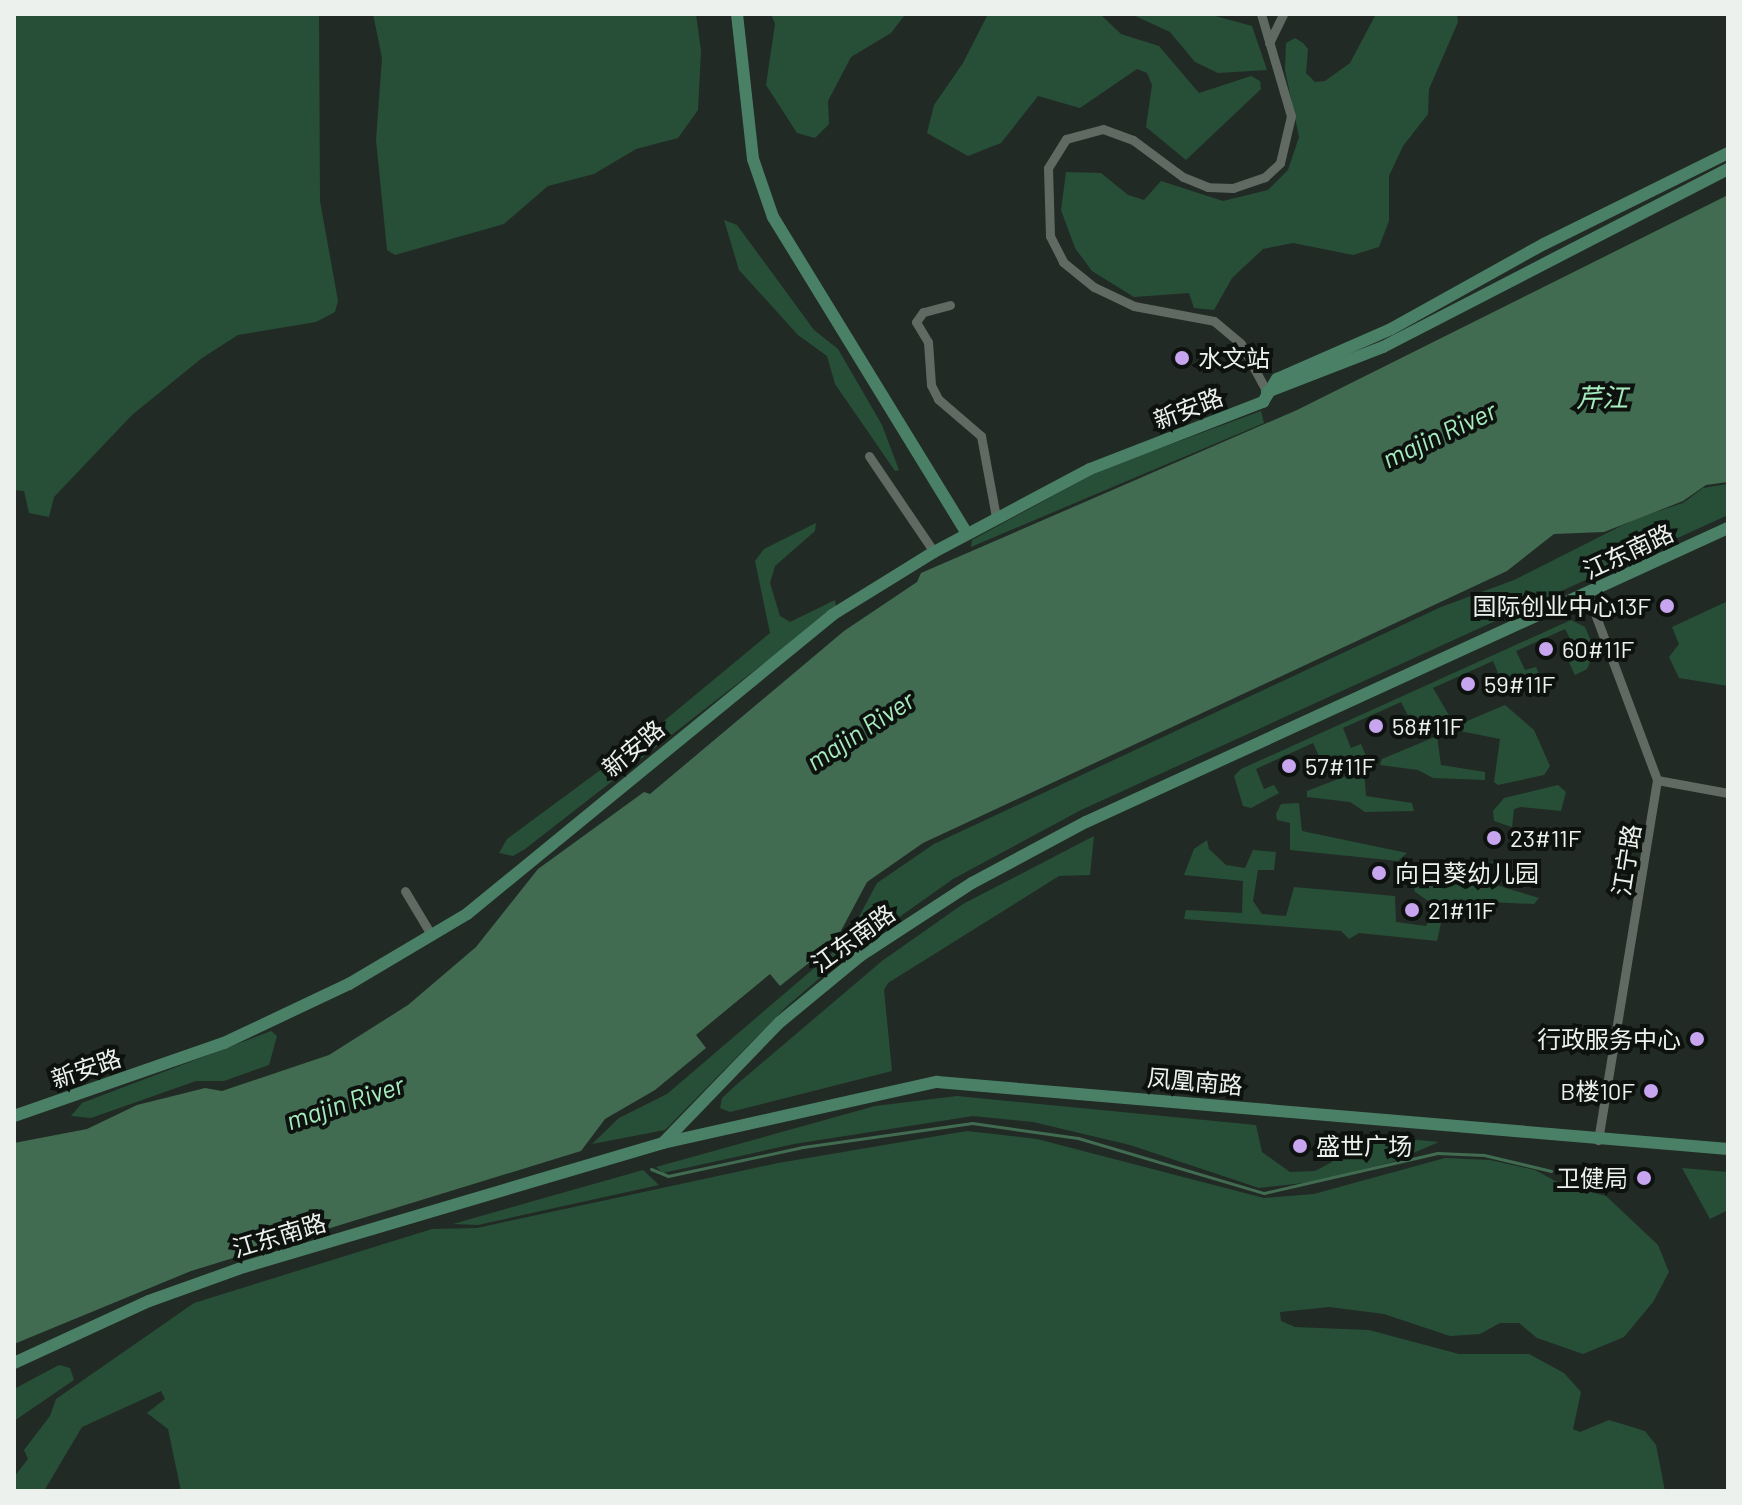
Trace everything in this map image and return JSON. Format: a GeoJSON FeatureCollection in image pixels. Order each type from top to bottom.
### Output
{"type":"FeatureCollection","features":[{"type":"Feature","properties":{"kind":"main road"},"geometry":{"type":"LineString","coordinates":[[737,14],[753,159],[773,217],[967,533]]}},
{"type":"Feature","properties":{"kind":"main road","name":"新安路"},"geometry":{"type":"LineString","coordinates":[[14,1116],[278,1020],[432,936],[511,880],[832,615],[934,552],[1090,469],[1263,402],[1277,379],[1402,323],[1544,244],[1728,153]]}},
{"type":"Feature","properties":{"kind":"main road","name":"新安路"},"geometry":{"type":"LineString","coordinates":[[1267,392],[1383,347],[1728,169]]}},
{"type":"Feature","properties":{"kind":"main road","name":"江东南路"},"geometry":{"type":"LineString","coordinates":[[14,1363],[149,1301],[244,1267],[663,1143],[780,1022],[860,956],[972,883],[1086,822],[1588,595],[1728,528]]}},
{"type":"Feature","properties":{"kind":"main road","name":"凤凰南路"},"geometry":{"type":"LineString","coordinates":[[663,1143],[937,1082],[1728,1149]]}},
{"type":"Feature","properties":{"kind":"street"},"geometry":{"type":"LineString","coordinates":[[1261,14],[1291,116],[1280,163],[1265,177],[1233,188],[1208,187],[1183,177],[1133,140],[1103,129],[1066,139],[1048,168],[1050,236],[1063,262],[1094,287],[1134,306],[1214,321],[1241,344],[1267,392]]}},
{"type":"Feature","properties":{"kind":"street"},"geometry":{"type":"LineString","coordinates":[[1269,43],[1283,14]]}},
{"type":"Feature","properties":{"kind":"street"},"geometry":{"type":"LineString","coordinates":[[950,305],[923,312],[916,322],[928,342],[931,385],[938,399],[981,436],[996,517]]}},
{"type":"Feature","properties":{"kind":"street"},"geometry":{"type":"LineString","coordinates":[[869,456],[934,552]]}},
{"type":"Feature","properties":{"kind":"street","name":"江宁路"},"geometry":{"type":"LineString","coordinates":[[1588,595],[1657,780],[1598,1140]]}},
{"type":"Feature","properties":{"kind":"street"},"geometry":{"type":"LineString","coordinates":[[1657,780],[1728,793]]}},
{"type":"Feature","properties":{"kind":"street"},"geometry":{"type":"LineString","coordinates":[[405,891],[432,936]]}},
{"type":"Feature","properties":{"kind":"shaded area"},"geometry":{"type":"Polygon","coordinates":[[[14,14],[319,14],[320,201],[338,301],[335,312],[316,322],[238,335],[202,358],[132,415],[54,497],[49,517],[29,513],[24,491],[14,490],[14,14]]]}},
{"type":"Feature","properties":{"kind":"shaded area"},"geometry":{"type":"Polygon","coordinates":[[[373,14],[696,14],[701,51],[698,110],[678,138],[636,149],[594,174],[548,186],[504,224],[395,255],[387,250],[376,140],[382,58],[373,14]]]}},
{"type":"Feature","properties":{"kind":"shaded area"},"geometry":{"type":"Polygon","coordinates":[[[771,14],[904,16],[891,33],[851,57],[828,101],[829,124],[815,138],[797,133],[766,85],[775,24],[771,14]]]}},
{"type":"Feature","properties":{"kind":"shaded area"},"geometry":{"type":"Polygon","coordinates":[[[988,14],[1100,14],[1121,34],[1159,46],[1199,93],[1251,76],[1260,81],[1261,89],[1186,160],[1146,127],[1152,85],[1147,73],[1137,69],[1080,108],[1038,96],[1001,143],[968,156],[927,133],[934,105],[963,63],[988,14]]]}},
{"type":"Feature","properties":{"kind":"shaded area"},"geometry":{"type":"Polygon","coordinates":[[[1131,14],[1208,14],[1252,26],[1267,70],[1218,73],[1195,62],[1170,32],[1131,14]]]}},
{"type":"Feature","properties":{"kind":"shaded area"},"geometry":{"type":"Polygon","coordinates":[[[1376,14],[1457,14],[1458,22],[1429,89],[1428,114],[1403,146],[1389,176],[1389,221],[1379,247],[1353,255],[1293,243],[1263,249],[1232,278],[1214,310],[1194,308],[1189,293],[1134,297],[1092,271],[1075,248],[1061,210],[1066,172],[1101,173],[1128,195],[1144,200],[1161,181],[1223,201],[1268,190],[1288,170],[1299,137],[1285,70],[1286,43],[1295,38],[1303,43],[1308,49],[1306,73],[1315,82],[1325,81],[1350,63],[1376,14]]]}},
{"type":"Feature","properties":{"kind":"shaded area"},"geometry":{"type":"Polygon","coordinates":[[[724,220],[737,225],[814,330],[838,349],[882,425],[899,470],[895,471],[835,384],[827,356],[798,335],[739,270],[724,220]]]}},
{"type":"Feature","properties":{"kind":"shaded area"},"geometry":{"type":"Polygon","coordinates":[[[1261,411],[1264,423],[971,547],[972,540],[1101,470],[1261,411]]]}},
{"type":"Feature","properties":{"kind":"shaded area"},"geometry":{"type":"Polygon","coordinates":[[[1728,484],[1728,515],[1081,810],[953,879],[850,952],[786,1007],[665,1130],[592,1144],[619,1118],[667,1094],[846,941],[877,883],[934,844],[1441,607],[1514,580],[1637,518],[1683,503],[1703,488],[1728,484]]]}},
{"type":"Feature","properties":{"kind":"shaded area"},"geometry":{"type":"Polygon","coordinates":[[[816,523],[815,531],[775,566],[770,583],[780,616],[790,622],[835,600],[836,607],[525,849],[513,856],[499,853],[507,839],[641,740],[770,633],[755,561],[764,549],[816,523]]]}},
{"type":"Feature","properties":{"kind":"shaded area"},"geometry":{"type":"Polygon","coordinates":[[[1728,601],[1728,686],[1679,678],[1669,657],[1679,644],[1672,627],[1728,601]]]}},
{"type":"Feature","properties":{"kind":"shaded area"},"geometry":{"type":"Polygon","coordinates":[[[1571,620],[1585,627],[1595,651],[1587,669],[1575,675],[1565,654],[1575,648],[1565,629],[1516,651],[1525,670],[1536,667],[1540,676],[1506,692],[1493,661],[1433,688],[1450,717],[1417,733],[1401,702],[1343,728],[1351,748],[1361,744],[1366,756],[1327,774],[1313,743],[1256,769],[1264,789],[1274,785],[1279,793],[1251,808],[1243,806],[1234,776],[1241,769],[1571,620]]]}},
{"type":"Feature","properties":{"kind":"shaded area"},"geometry":{"type":"Polygon","coordinates":[[[1505,705],[1534,730],[1550,766],[1544,775],[1498,785],[1494,782],[1500,739],[1460,731],[1460,724],[1505,705]]]}},
{"type":"Feature","properties":{"kind":"shaded area"},"geometry":{"type":"Polygon","coordinates":[[[1437,736],[1441,765],[1485,772],[1485,780],[1433,778],[1418,770],[1380,765],[1382,759],[1437,736]]]}},
{"type":"Feature","properties":{"kind":"shaded area"},"geometry":{"type":"Polygon","coordinates":[[[1364,769],[1366,796],[1412,803],[1414,811],[1365,812],[1350,802],[1307,797],[1307,791],[1364,769]]]}},
{"type":"Feature","properties":{"kind":"shaded area"},"geometry":{"type":"Polygon","coordinates":[[[1558,785],[1566,792],[1561,811],[1521,807],[1514,809],[1512,827],[1494,821],[1493,811],[1504,798],[1558,785]]]}},
{"type":"Feature","properties":{"kind":"shaded area"},"geometry":{"type":"Polygon","coordinates":[[[1299,803],[1302,831],[1407,853],[1398,861],[1290,850],[1290,823],[1277,820],[1276,814],[1281,804],[1299,803]]]}},
{"type":"Feature","properties":{"kind":"shaded area"},"geometry":{"type":"Polygon","coordinates":[[[1094,836],[1090,875],[1059,876],[888,983],[884,990],[892,1071],[730,1112],[720,1108],[722,1098],[736,1085],[882,961],[963,904],[1094,836]]]}},
{"type":"Feature","properties":{"kind":"shaded area"},"geometry":{"type":"Polygon","coordinates":[[[1207,840],[1209,849],[1226,865],[1245,868],[1253,850],[1276,852],[1274,870],[1258,870],[1253,901],[1262,914],[1286,916],[1294,887],[1395,896],[1396,922],[1426,926],[1432,912],[1428,901],[1414,891],[1417,880],[1476,885],[1480,871],[1493,861],[1499,886],[1539,898],[1534,904],[1446,900],[1437,941],[1359,933],[1349,939],[1341,931],[1184,919],[1186,910],[1242,913],[1243,881],[1184,875],[1194,849],[1207,840]]]}},
{"type":"Feature","properties":{"kind":"shaded area"},"geometry":{"type":"Polygon","coordinates":[[[271,1031],[277,1036],[269,1065],[224,1081],[196,1081],[91,1118],[71,1116],[82,1103],[271,1031]]]}},
{"type":"Feature","properties":{"kind":"shaded area"},"geometry":{"type":"Polygon","coordinates":[[[957,1096],[1256,1125],[1262,1152],[1290,1172],[1315,1171],[1332,1162],[1344,1133],[1439,1142],[1392,1162],[1313,1182],[1259,1188],[1130,1145],[1033,1122],[973,1116],[794,1144],[663,1173],[656,1167],[875,1106],[957,1096]]]}},
{"type":"Feature","properties":{"kind":"shaded area"},"geometry":{"type":"Polygon","coordinates":[[[967,1131],[1037,1139],[1264,1198],[1314,1194],[1445,1158],[1490,1160],[1535,1170],[1561,1184],[1606,1196],[1658,1245],[1669,1272],[1653,1302],[1624,1337],[1583,1354],[1537,1338],[1519,1323],[1500,1323],[1480,1334],[1450,1336],[1384,1314],[1329,1307],[1280,1312],[1281,1321],[1295,1327],[1369,1330],[1459,1354],[1529,1354],[1564,1373],[1581,1392],[1573,1429],[1580,1432],[1609,1420],[1645,1431],[1656,1445],[1665,1491],[181,1491],[168,1429],[147,1413],[165,1399],[161,1391],[82,1427],[44,1491],[14,1491],[14,1477],[28,1459],[24,1450],[50,1416],[56,1399],[194,1303],[432,1229],[477,1228],[778,1163],[967,1131]]]}},
{"type":"Feature","properties":{"kind":"shaded area"},"geometry":{"type":"Polygon","coordinates":[[[1682,1168],[1728,1172],[1728,1210],[1710,1219],[1682,1168]]]}},
{"type":"Feature","properties":{"kind":"shaded area"},"geometry":{"type":"Polygon","coordinates":[[[643,1170],[659,1185],[478,1225],[453,1224],[643,1170]]]}},
{"type":"Feature","properties":{"kind":"shaded area"},"geometry":{"type":"Polygon","coordinates":[[[59,1365],[70,1368],[74,1380],[14,1421],[14,1389],[59,1365]]]}},
{"type":"Feature","properties":{"kind":"water","name":"芹江"},"geometry":{"type":"Polygon","coordinates":[[[1728,195],[1728,482],[1706,485],[1683,501],[1604,532],[1554,534],[1507,571],[923,843],[867,882],[835,942],[780,986],[770,974],[696,1035],[706,1048],[655,1090],[605,1119],[581,1151],[191,1271],[14,1344],[14,1143],[87,1129],[137,1105],[205,1088],[222,1091],[329,1055],[408,1005],[476,947],[538,869],[644,792],[650,794],[844,631],[917,582],[921,573],[1297,410],[1728,195]]]}},
{"type":"Feature","properties":{"kind":"waterway"},"geometry":{"type":"LineString","coordinates":[[651,1169],[668,1176],[803,1147],[972,1123],[1078,1138],[1264,1193],[1437,1153],[1484,1155],[1551,1171]]}},
{"type":"Feature","properties":{"kind":"place","name":"水文站"},"geometry":{"type":"Point","coordinates":[1182,358]}},
{"type":"Feature","properties":{"kind":"place","name":"国际创业中心13F"},"geometry":{"type":"Point","coordinates":[1667,606]}},
{"type":"Feature","properties":{"kind":"place","name":"60#11F"},"geometry":{"type":"Point","coordinates":[1546,649]}},
{"type":"Feature","properties":{"kind":"place","name":"59#11F"},"geometry":{"type":"Point","coordinates":[1468,684]}},
{"type":"Feature","properties":{"kind":"place","name":"58#11F"},"geometry":{"type":"Point","coordinates":[1376,726]}},
{"type":"Feature","properties":{"kind":"place","name":"57#11F"},"geometry":{"type":"Point","coordinates":[1289,766]}},
{"type":"Feature","properties":{"kind":"place","name":"23#11F"},"geometry":{"type":"Point","coordinates":[1494,838]}},
{"type":"Feature","properties":{"kind":"place","name":"向日葵幼儿园"},"geometry":{"type":"Point","coordinates":[1379,873]}},
{"type":"Feature","properties":{"kind":"place","name":"21#11F"},"geometry":{"type":"Point","coordinates":[1412,910]}},
{"type":"Feature","properties":{"kind":"place","name":"行政服务中心"},"geometry":{"type":"Point","coordinates":[1697,1039]}},
{"type":"Feature","properties":{"kind":"place","name":"B楼10F"},"geometry":{"type":"Point","coordinates":[1651,1091]}},
{"type":"Feature","properties":{"kind":"place","name":"盛世广场"},"geometry":{"type":"Point","coordinates":[1300,1146]}},
{"type":"Feature","properties":{"kind":"place","name":"卫健局"},"geometry":{"type":"Point","coordinates":[1644,1178]}},
{"type":"Feature","properties":{"kind":"water label","name":"majin River"},"geometry":{"type":"Point","coordinates":[1439,434]}},
{"type":"Feature","properties":{"kind":"water label","name":"majin River"},"geometry":{"type":"Point","coordinates":[860,730]}},
{"type":"Feature","properties":{"kind":"water label","name":"majin River"},"geometry":{"type":"Point","coordinates":[345,1102]}}]}
